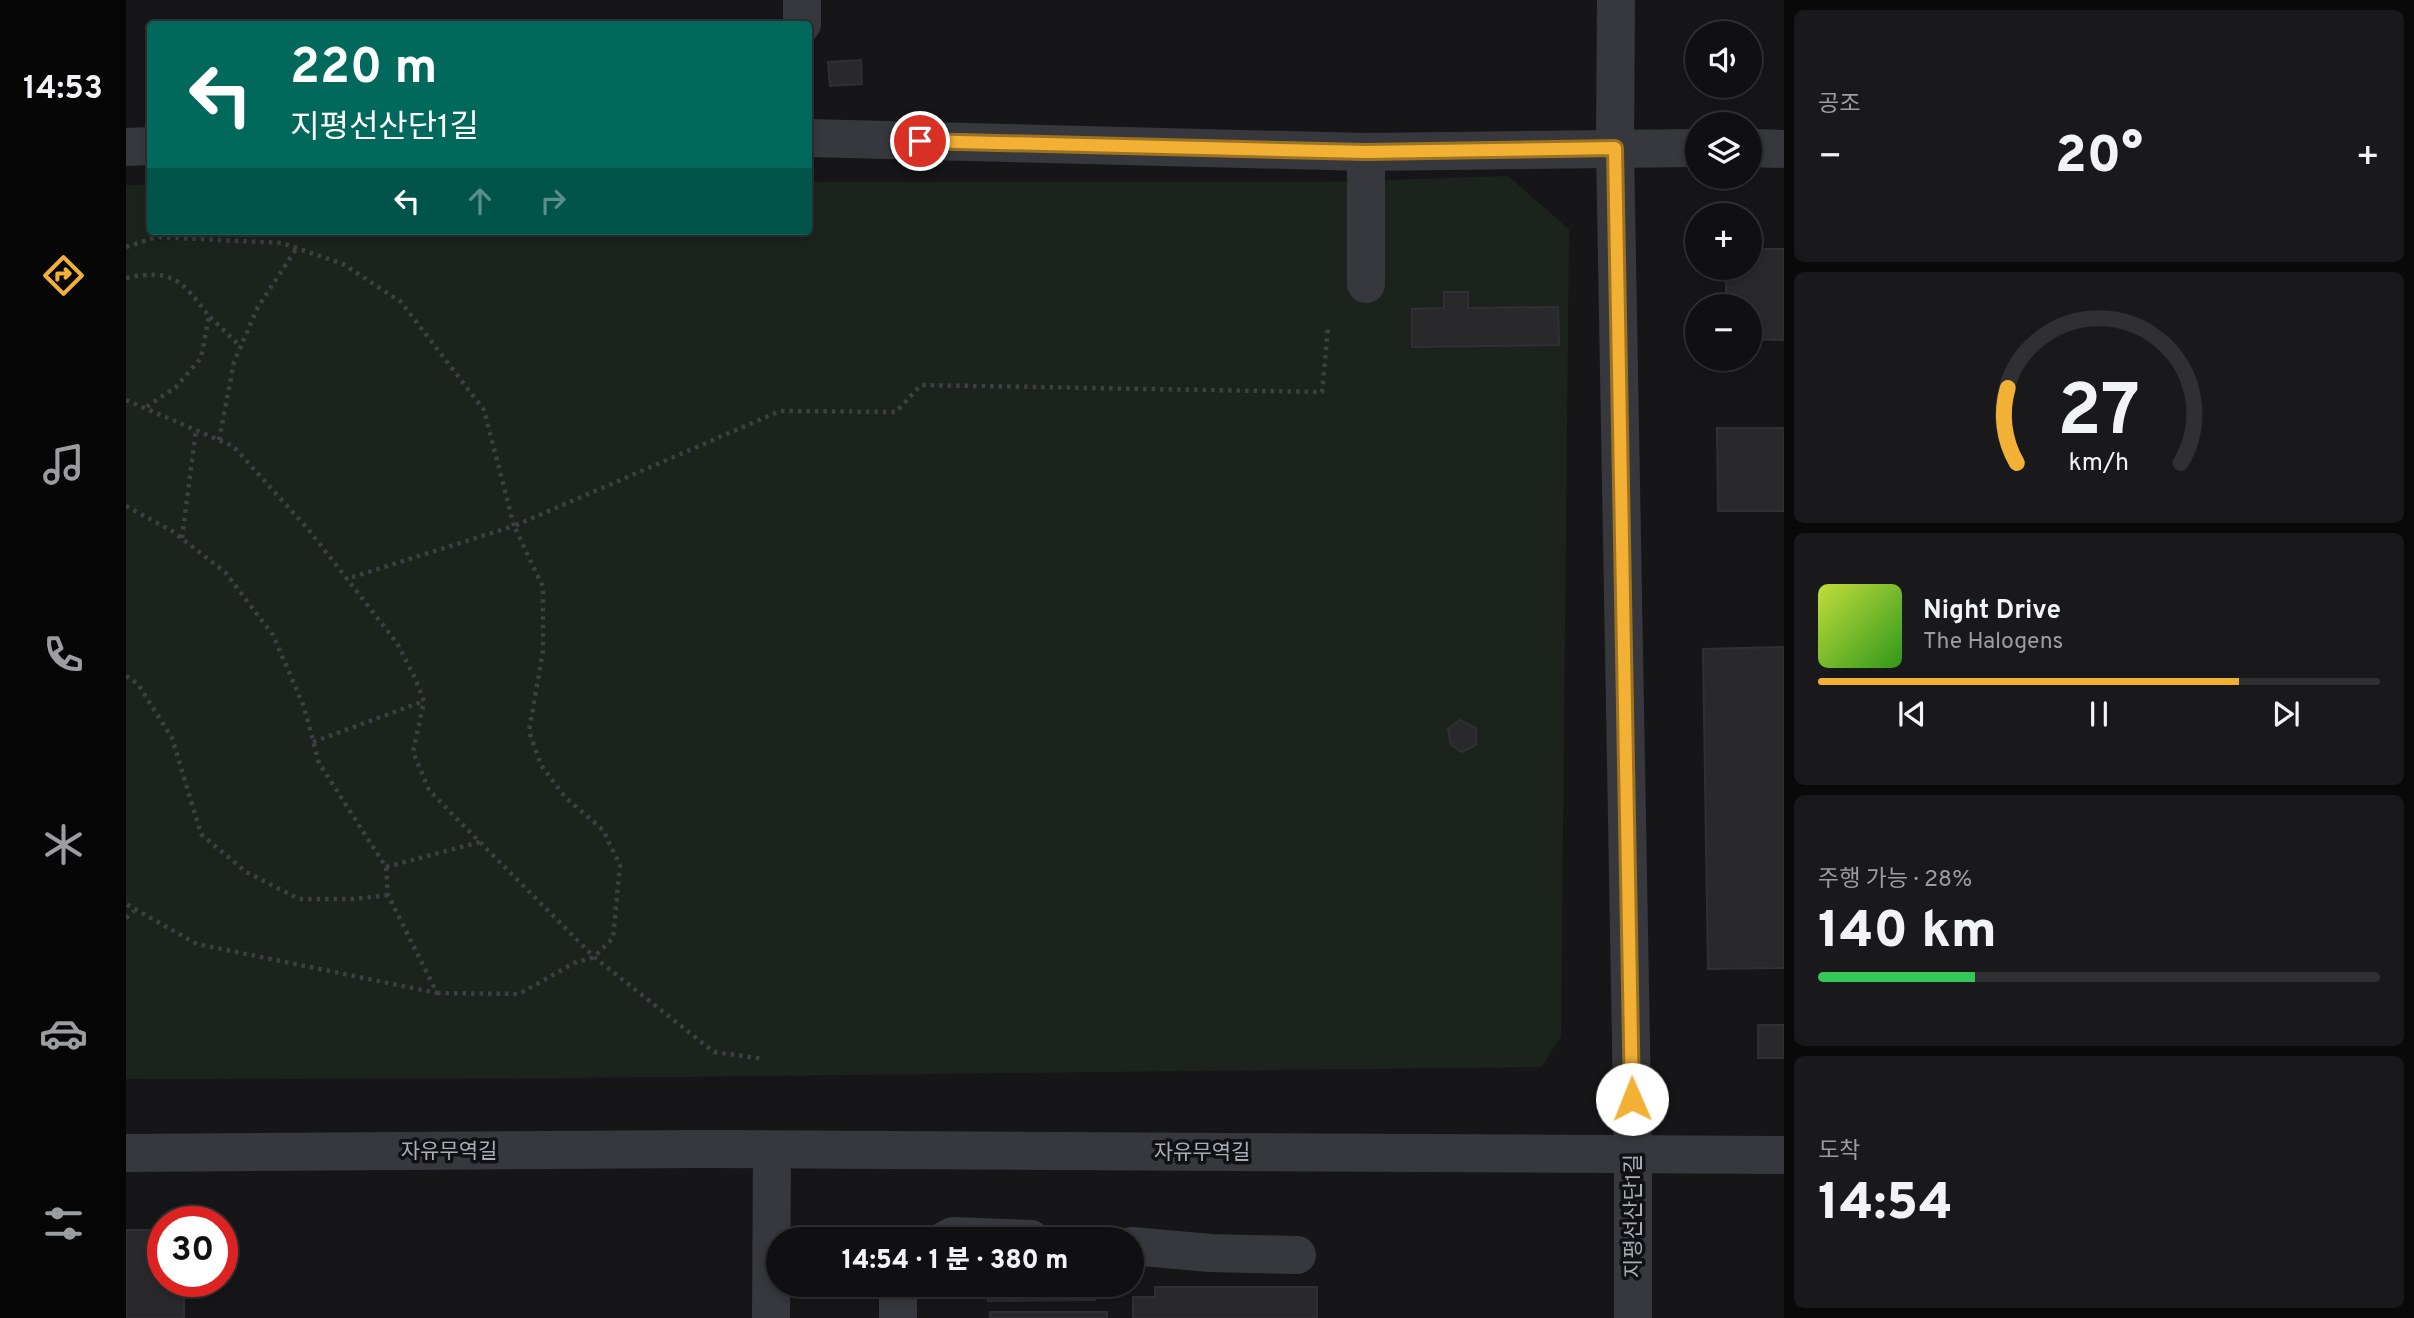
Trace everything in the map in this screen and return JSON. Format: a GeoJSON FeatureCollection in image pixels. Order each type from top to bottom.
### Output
{"type":"FeatureCollection","features":[{"type":"Feature","properties":{"kind":"street"},"geometry":{"type":"LineString","coordinates":[[802,0],[802,21]]}},
{"type":"Feature","properties":{"kind":"street","name":"지평선산단1길"},"geometry":{"type":"LineString","coordinates":[[1616,0],[1615,148],[1633,1155],[1633,1318]]}},
{"type":"Feature","properties":{"kind":"street"},"geometry":{"type":"LineString","coordinates":[[812,138],[1366,152],[1685,148]]}},
{"type":"Feature","properties":{"kind":"street"},"geometry":{"type":"LineString","coordinates":[[126,147],[147,146]]}},
{"type":"Feature","properties":{"kind":"street"},"geometry":{"type":"LineString","coordinates":[[1762,148],[1784,149]]}},
{"type":"Feature","properties":{"kind":"street"},"geometry":{"type":"LineString","coordinates":[[1366,152],[1366,284]]}},
{"type":"Feature","properties":{"kind":"street"},"geometry":{"type":"LineString","coordinates":[[771,1318],[772,1150]]}},
{"type":"Feature","properties":{"kind":"street","name":"자유무역길"},"geometry":{"type":"LineString","coordinates":[[126,1153],[772,1150],[1784,1155]]}},
{"type":"Feature","properties":{"kind":"street"},"geometry":{"type":"LineString","coordinates":[[1144,1247],[1210,1253],[1297,1255]]}},
{"type":"Feature","properties":{"kind":"street"},"geometry":{"type":"LineString","coordinates":[[898,1297],[898,1318]]}},
{"type":"Feature","properties":{"kind":"path"},"geometry":{"type":"LineString","coordinates":[[126,247],[157,237],[282,243],[297,248],[343,264],[401,302],[443,353],[484,410],[514,526],[543,587],[543,652],[529,731],[541,765],[565,797],[603,830],[620,865],[613,937],[594,957],[574,963],[519,994],[437,993],[197,944],[134,911],[126,904]]}},
{"type":"Feature","properties":{"kind":"path"},"geometry":{"type":"LineString","coordinates":[[219,440],[234,362],[240,346],[258,307],[297,248]]}},
{"type":"Feature","properties":{"kind":"path"},"geometry":{"type":"LineString","coordinates":[[126,278],[153,272],[185,285],[209,316],[240,346]]}},
{"type":"Feature","properties":{"kind":"path"},"geometry":{"type":"LineString","coordinates":[[144,408],[176,387],[201,358],[209,316]]}},
{"type":"Feature","properties":{"kind":"path"},"geometry":{"type":"LineString","coordinates":[[345,580],[514,526],[780,411],[896,412],[921,385],[1322,392],[1328,328]]}},
{"type":"Feature","properties":{"kind":"path"},"geometry":{"type":"LineString","coordinates":[[126,400],[233,446],[308,528],[345,580],[397,643],[424,701],[413,751],[429,790],[594,957],[714,1052],[764,1059]]}},
{"type":"Feature","properties":{"kind":"path"},"geometry":{"type":"LineString","coordinates":[[182,539],[196,429]]}},
{"type":"Feature","properties":{"kind":"path"},"geometry":{"type":"LineString","coordinates":[[126,506],[182,539],[225,572],[273,635],[304,707],[319,763],[386,867],[388,895],[437,993]]}},
{"type":"Feature","properties":{"kind":"path"},"geometry":{"type":"LineString","coordinates":[[126,676],[138,684],[172,738],[201,834],[246,872],[299,899],[388,895]]}},
{"type":"Feature","properties":{"kind":"path"},"geometry":{"type":"LineString","coordinates":[[313,742],[424,701]]}},
{"type":"Feature","properties":{"kind":"path"},"geometry":{"type":"LineString","coordinates":[[386,867],[481,842]]}},
{"type":"Feature","properties":{"kind":"path"},"geometry":{"type":"LineString","coordinates":[[126,918],[134,911]]}},
{"type":"Feature","properties":{"kind":"shaded area"},"geometry":{"type":"Polygon","coordinates":[[[1508,176],[1569,229],[1561,1036],[1542,1067],[579,1078],[126,1079],[126,185],[147,185],[147,235],[812,235],[812,182],[1327,182],[1508,176]]]}},
{"type":"Feature","properties":{"kind":"building"},"geometry":{"type":"Polygon","coordinates":[[[861,60],[862,84],[830,86],[828,62],[861,60]]]}},
{"type":"Feature","properties":{"kind":"building"},"geometry":{"type":"Polygon","coordinates":[[[1762,249],[1784,249],[1784,340],[1762,339],[1762,294],[1726,294],[1726,280],[1762,280],[1762,249]]]}},
{"type":"Feature","properties":{"kind":"building"},"geometry":{"type":"Polygon","coordinates":[[[1444,292],[1468,292],[1468,308],[1558,307],[1559,345],[1412,347],[1412,309],[1444,308],[1444,292]]]}},
{"type":"Feature","properties":{"kind":"building"},"geometry":{"type":"Polygon","coordinates":[[[1717,428],[1784,428],[1784,511],[1718,511],[1717,428]]]}},
{"type":"Feature","properties":{"kind":"building"},"geometry":{"type":"Polygon","coordinates":[[[1784,647],[1784,968],[1708,969],[1703,649],[1784,647]]]}},
{"type":"Feature","properties":{"kind":"building"},"geometry":{"type":"Polygon","coordinates":[[[1460,720],[1476,728],[1476,745],[1462,752],[1451,745],[1448,729],[1460,720]]]}},
{"type":"Feature","properties":{"kind":"building"},"geometry":{"type":"Polygon","coordinates":[[[1758,1025],[1784,1025],[1784,1058],[1758,1058],[1758,1025]]]}},
{"type":"Feature","properties":{"kind":"building"},"geometry":{"type":"Polygon","coordinates":[[[126,1230],[147,1230],[147,1297],[184,1297],[184,1318],[126,1318],[126,1230]]]}},
{"type":"Feature","properties":{"kind":"building"},"geometry":{"type":"Polygon","coordinates":[[[1155,1287],[1317,1287],[1317,1318],[1133,1318],[1133,1297],[1155,1297],[1155,1287]]]}},
{"type":"Feature","properties":{"kind":"building"},"geometry":{"type":"Polygon","coordinates":[[[988,1297],[1095,1297],[1095,1300],[988,1301],[988,1297]]]}},
{"type":"Feature","properties":{"kind":"building"},"geometry":{"type":"Polygon","coordinates":[[[990,1312],[1107,1312],[1107,1318],[990,1318],[990,1312]]]}},
{"type":"Feature","properties":{"kind":"route"},"geometry":{"type":"LineString","coordinates":[[920,141],[1366,152],[1615,148],[1632,1099]]}}]}
